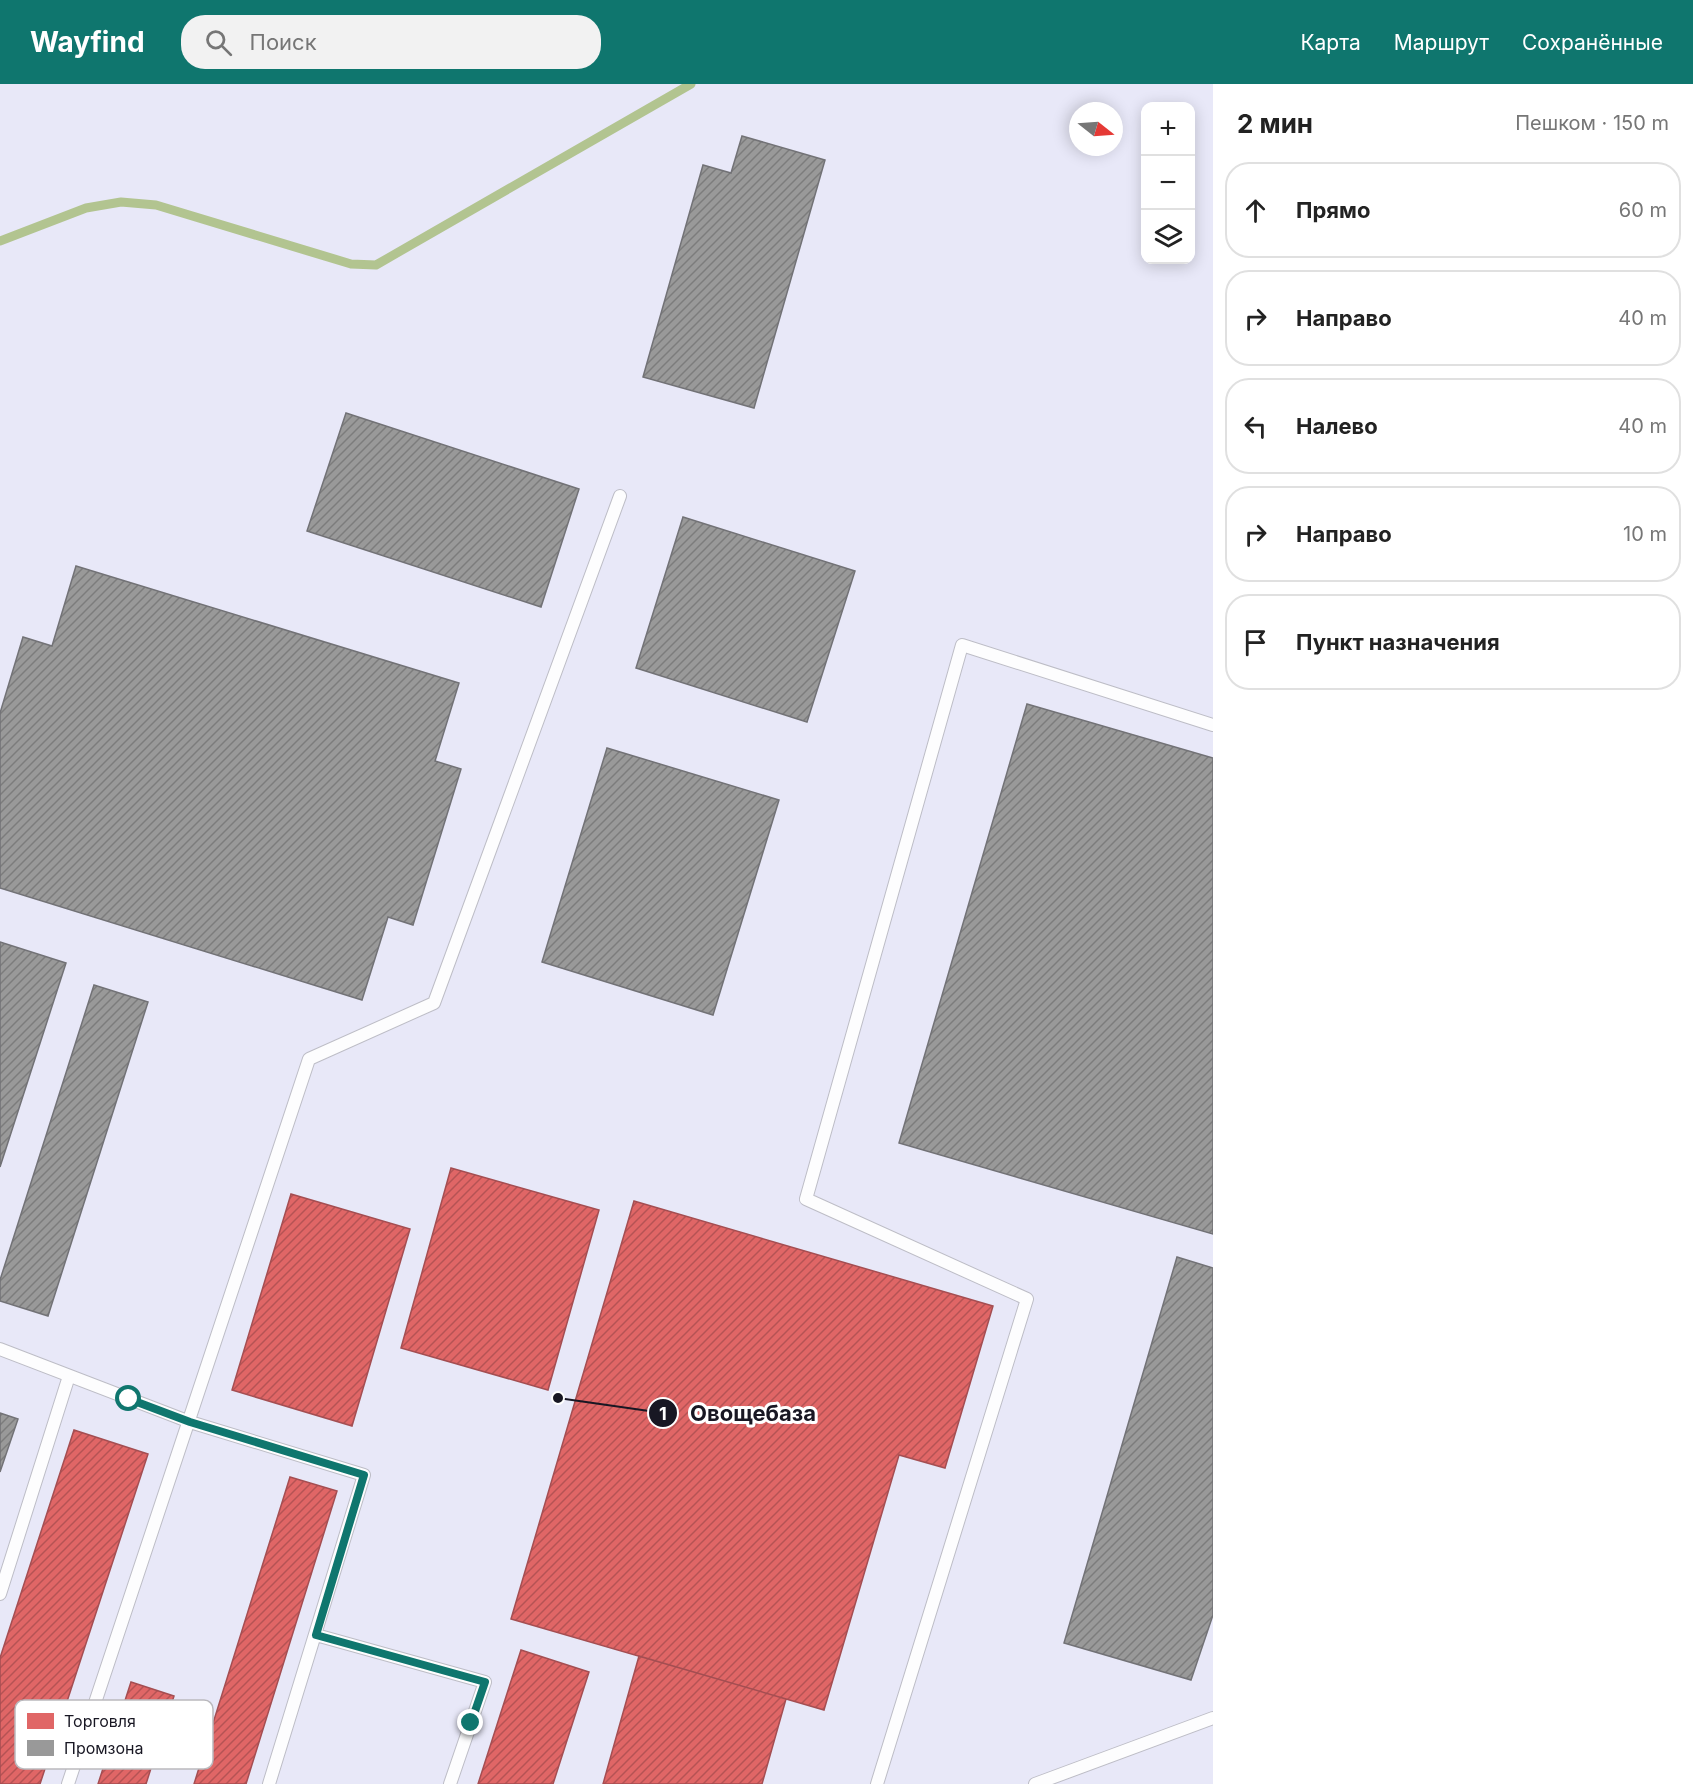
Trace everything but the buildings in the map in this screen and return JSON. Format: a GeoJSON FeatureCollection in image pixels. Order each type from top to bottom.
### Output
{"type":"FeatureCollection","features":[{"type":"Feature","properties":{"kind":"lane"},"geometry":{"type":"LineString","coordinates":[[96,1700],[309,1059],[434,1003],[620,496]]}},
{"type":"Feature","properties":{"kind":"lane"},"geometry":{"type":"LineString","coordinates":[[877,1784],[1028,1299],[806,1199],[962,645],[1213,725]]}},
{"type":"Feature","properties":{"kind":"lane"},"geometry":{"type":"LineString","coordinates":[[0,1349],[190,1422],[364,1475],[269,1784]]}},
{"type":"Feature","properties":{"kind":"lane"},"geometry":{"type":"LineString","coordinates":[[0,1594],[69,1376]]}},
{"type":"Feature","properties":{"kind":"lane"},"geometry":{"type":"LineString","coordinates":[[316,1635],[485,1682],[450,1784]]}},
{"type":"Feature","properties":{"kind":"lane"},"geometry":{"type":"LineString","coordinates":[[1035,1784],[1213,1718]]}},
{"type":"Feature","properties":{"kind":"lane"},"geometry":{"type":"LineString","coordinates":[[68,1784],[73,1769]]}},
{"type":"Feature","properties":{"kind":"shaded area"},"geometry":{"type":"Polygon","coordinates":[[[0,84],[1213,84],[1213,1784],[0,1784],[0,84]]]}},
{"type":"Feature","properties":{"kind":"waterway"},"geometry":{"type":"LineString","coordinates":[[0,241],[86,208],[121,202],[156,205],[351,264],[376,265],[691,84]]}},
{"type":"Feature","properties":{"kind":"place","name":"Овощебаза"},"geometry":{"type":"Point","coordinates":[558,1398]}},
{"type":"Feature","properties":{"kind":"route"},"geometry":{"type":"LineString","coordinates":[[129,1399],[190,1422],[364,1475],[316,1635],[485,1682],[471,1723]]}}]}
